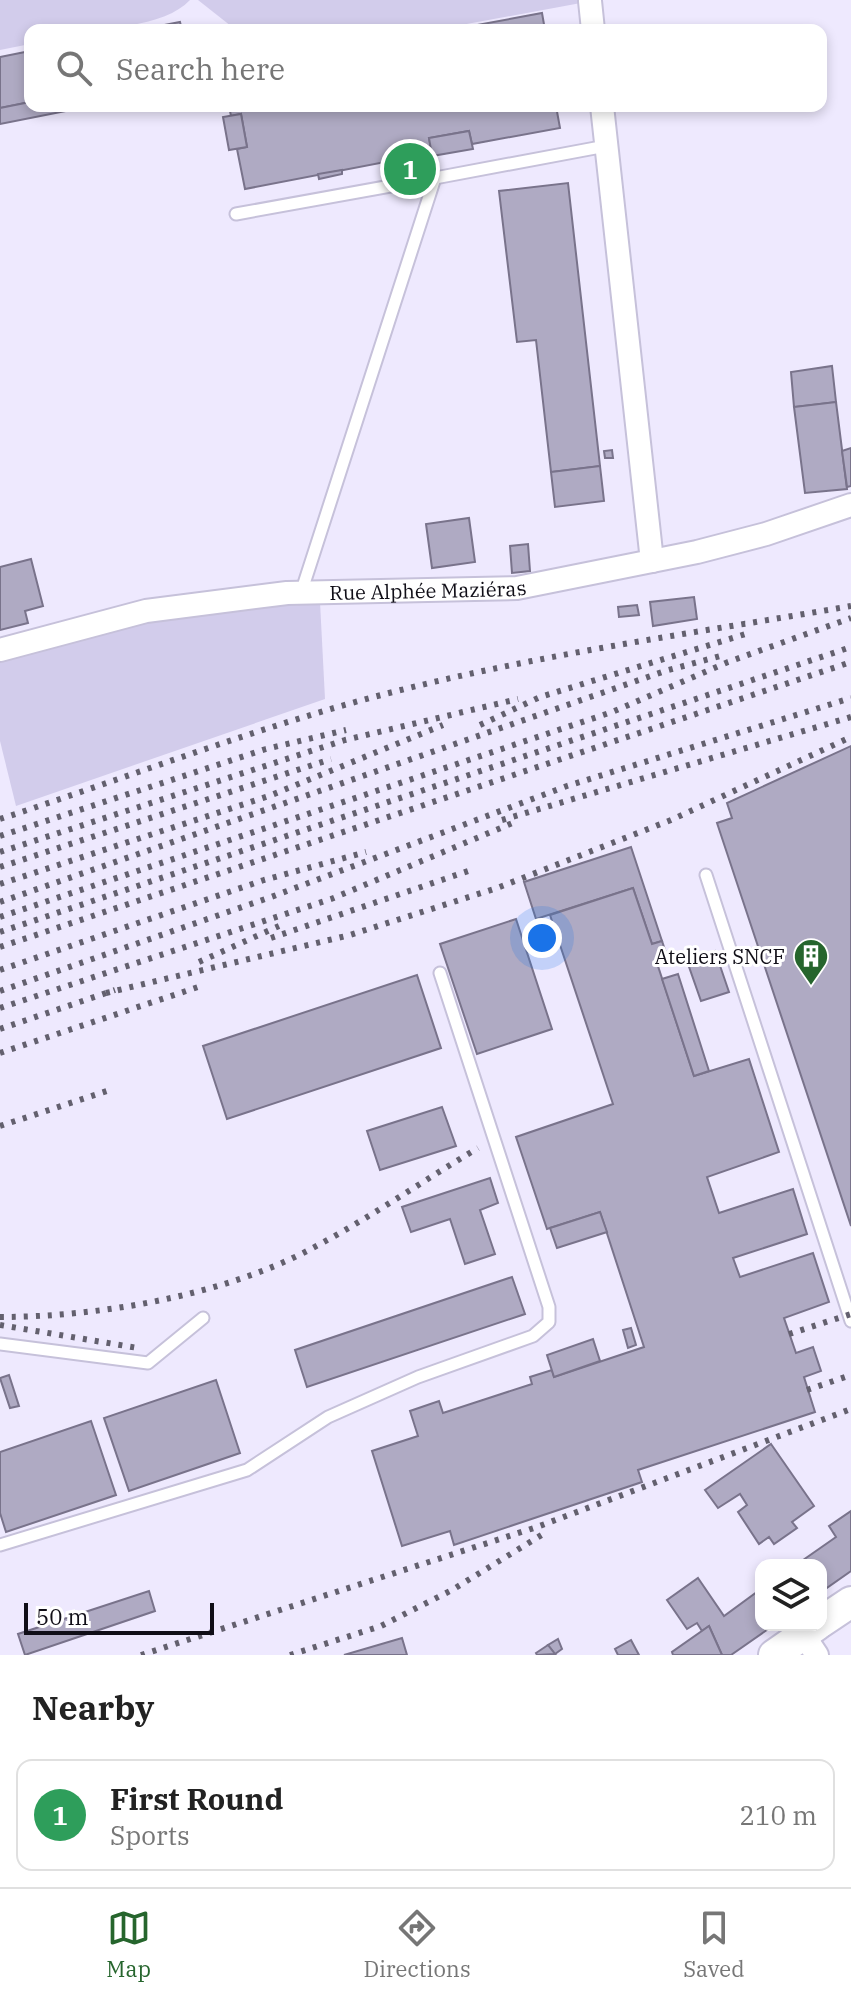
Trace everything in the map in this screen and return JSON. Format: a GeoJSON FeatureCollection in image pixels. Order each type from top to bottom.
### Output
{"type":"FeatureCollection","features":[{"type":"Feature","properties":{"kind":"main road"},"geometry":{"type":"LineString","coordinates":[[774,1655],[814,1634],[851,1602]]}},
{"type":"Feature","properties":{"kind":"street"},"geometry":{"type":"LineString","coordinates":[[590,1],[592,24]]}},
{"type":"Feature","properties":{"kind":"street"},"geometry":{"type":"LineString","coordinates":[[603,112],[652,561]]}},
{"type":"Feature","properties":{"kind":"street","name":"Rue Alphée Maziéras"},"geometry":{"type":"LineString","coordinates":[[0,650],[146,611],[301,593],[517,588],[766,534],[851,505]]}},
{"type":"Feature","properties":{"kind":"lane"},"geometry":{"type":"LineString","coordinates":[[236,214],[606,146]]}},
{"type":"Feature","properties":{"kind":"lane"},"geometry":{"type":"LineString","coordinates":[[301,593],[435,178]]}},
{"type":"Feature","properties":{"kind":"lane"},"geometry":{"type":"LineString","coordinates":[[706,875],[851,1321]]}},
{"type":"Feature","properties":{"kind":"lane"},"geometry":{"type":"LineString","coordinates":[[0,1545],[247,1470],[328,1417],[418,1377],[533,1336],[549,1322],[549,1307],[440,973]]}},
{"type":"Feature","properties":{"kind":"lane"},"geometry":{"type":"LineString","coordinates":[[0,1344],[148,1363],[203,1318]]}},
{"type":"Feature","properties":{"kind":"shaded area"},"geometry":{"type":"Polygon","coordinates":[[[0,0],[190,0],[176,11],[138,24],[24,24],[24,45],[0,50],[0,0]]]}},
{"type":"Feature","properties":{"kind":"shaded area"},"geometry":{"type":"Polygon","coordinates":[[[198,0],[597,0],[467,24],[228,24],[198,0]]]}},
{"type":"Feature","properties":{"kind":"shaded area"},"geometry":{"type":"Polygon","coordinates":[[[289,602],[320,602],[325,699],[16,806],[0,741],[0,659],[147,620],[289,602]]]}},
{"type":"Feature","properties":{"kind":"building"},"geometry":{"type":"Polygon","coordinates":[[[542,13],[544,24],[482,24],[542,13]]]}},
{"type":"Feature","properties":{"kind":"building"},"geometry":{"type":"Polygon","coordinates":[[[24,52],[24,103],[0,108],[0,57],[24,52]]]}},
{"type":"Feature","properties":{"kind":"building"},"geometry":{"type":"Polygon","coordinates":[[[24,103],[24,112],[61,112],[0,124],[0,108],[24,103]]]}},
{"type":"Feature","properties":{"kind":"building"},"geometry":{"type":"Polygon","coordinates":[[[230,112],[557,112],[560,128],[472,144],[469,131],[429,138],[432,153],[245,189],[237,149],[247,147],[241,114],[231,116],[230,112]]]}},
{"type":"Feature","properties":{"kind":"building"},"geometry":{"type":"Polygon","coordinates":[[[241,114],[247,147],[229,150],[223,117],[241,114]]]}},
{"type":"Feature","properties":{"kind":"building"},"geometry":{"type":"Polygon","coordinates":[[[469,131],[473,149],[432,156],[429,138],[469,131]]]}},
{"type":"Feature","properties":{"kind":"building"},"geometry":{"type":"Polygon","coordinates":[[[342,170],[342,174],[319,179],[318,174],[342,170]]]}},
{"type":"Feature","properties":{"kind":"building"},"geometry":{"type":"Polygon","coordinates":[[[568,183],[600,466],[551,472],[536,340],[517,342],[499,191],[568,183]]]}},
{"type":"Feature","properties":{"kind":"building"},"geometry":{"type":"Polygon","coordinates":[[[832,366],[836,402],[794,407],[791,372],[832,366]]]}},
{"type":"Feature","properties":{"kind":"building"},"geometry":{"type":"Polygon","coordinates":[[[836,402],[847,489],[805,493],[794,407],[836,402]]]}},
{"type":"Feature","properties":{"kind":"building"},"geometry":{"type":"Polygon","coordinates":[[[851,448],[851,486],[847,487],[842,451],[851,448]]]}},
{"type":"Feature","properties":{"kind":"building"},"geometry":{"type":"Polygon","coordinates":[[[612,450],[613,458],[605,458],[604,451],[612,450]]]}},
{"type":"Feature","properties":{"kind":"building"},"geometry":{"type":"Polygon","coordinates":[[[600,466],[604,501],[555,507],[551,472],[600,466]]]}},
{"type":"Feature","properties":{"kind":"building"},"geometry":{"type":"Polygon","coordinates":[[[469,518],[475,562],[432,568],[426,524],[469,518]]]}},
{"type":"Feature","properties":{"kind":"building"},"geometry":{"type":"Polygon","coordinates":[[[528,544],[530,571],[512,573],[510,546],[528,544]]]}},
{"type":"Feature","properties":{"kind":"building"},"geometry":{"type":"Polygon","coordinates":[[[31,559],[43,606],[25,611],[28,623],[0,630],[0,567],[31,559]]]}},
{"type":"Feature","properties":{"kind":"building"},"geometry":{"type":"Polygon","coordinates":[[[694,597],[697,619],[653,626],[650,602],[694,597]]]}},
{"type":"Feature","properties":{"kind":"building"},"geometry":{"type":"Polygon","coordinates":[[[637,605],[639,615],[619,617],[618,607],[637,605]]]}},
{"type":"Feature","properties":{"kind":"building","name":"Ateliers SNCF"},"geometry":{"type":"Polygon","coordinates":[[[851,746],[851,1226],[717,823],[732,818],[727,803],[851,746]]]}},
{"type":"Feature","properties":{"kind":"building"},"geometry":{"type":"Polygon","coordinates":[[[631,847],[662,941],[652,944],[633,888],[536,919],[524,882],[631,847]]]}},
{"type":"Feature","properties":{"kind":"building"},"geometry":{"type":"Polygon","coordinates":[[[633,888],[652,944],[662,941],[668,959],[657,963],[694,1076],[749,1059],[779,1152],[707,1177],[719,1213],[793,1189],[807,1234],[733,1258],[740,1277],[813,1253],[829,1302],[784,1318],[796,1353],[813,1347],[821,1371],[804,1377],[815,1412],[638,1470],[642,1482],[454,1545],[450,1531],[402,1546],[372,1451],[418,1436],[410,1411],[439,1401],[443,1413],[532,1384],[530,1377],[552,1370],[554,1377],[644,1347],[600,1212],[547,1229],[516,1137],[613,1104],[550,915],[633,888]]]}},
{"type":"Feature","properties":{"kind":"building"},"geometry":{"type":"Polygon","coordinates":[[[516,919],[552,1029],[477,1054],[440,944],[516,919]]]}},
{"type":"Feature","properties":{"kind":"building"},"geometry":{"type":"Polygon","coordinates":[[[715,951],[729,992],[701,1001],[687,961],[715,951]]]}},
{"type":"Feature","properties":{"kind":"building"},"geometry":{"type":"Polygon","coordinates":[[[678,974],[709,1071],[694,1076],[662,979],[678,974]]]}},
{"type":"Feature","properties":{"kind":"building"},"geometry":{"type":"Polygon","coordinates":[[[417,975],[441,1048],[227,1119],[203,1046],[417,975]]]}},
{"type":"Feature","properties":{"kind":"building"},"geometry":{"type":"Polygon","coordinates":[[[442,1107],[456,1146],[380,1170],[367,1131],[442,1107]]]}},
{"type":"Feature","properties":{"kind":"building"},"geometry":{"type":"Polygon","coordinates":[[[490,1178],[498,1203],[480,1210],[495,1254],[465,1264],[450,1219],[411,1232],[402,1207],[490,1178]]]}},
{"type":"Feature","properties":{"kind":"building"},"geometry":{"type":"Polygon","coordinates":[[[600,1212],[607,1232],[557,1248],[550,1228],[600,1212]]]}},
{"type":"Feature","properties":{"kind":"building"},"geometry":{"type":"Polygon","coordinates":[[[512,1277],[525,1314],[307,1387],[295,1350],[512,1277]]]}},
{"type":"Feature","properties":{"kind":"building"},"geometry":{"type":"Polygon","coordinates":[[[631,1328],[636,1345],[628,1348],[623,1330],[631,1328]]]}},
{"type":"Feature","properties":{"kind":"building"},"geometry":{"type":"Polygon","coordinates":[[[593,1339],[600,1361],[554,1377],[547,1355],[593,1339]]]}},
{"type":"Feature","properties":{"kind":"building"},"geometry":{"type":"Polygon","coordinates":[[[9,1375],[19,1406],[10,1408],[0,1378],[9,1375]]]}},
{"type":"Feature","properties":{"kind":"building"},"geometry":{"type":"Polygon","coordinates":[[[216,1380],[240,1453],[129,1491],[104,1418],[216,1380]]]}},
{"type":"Feature","properties":{"kind":"building"},"geometry":{"type":"Polygon","coordinates":[[[91,1421],[116,1495],[6,1532],[0,1513],[0,1452],[91,1421]]]}},
{"type":"Feature","properties":{"kind":"building"},"geometry":{"type":"Polygon","coordinates":[[[771,1444],[814,1506],[792,1522],[797,1528],[774,1544],[769,1537],[759,1544],[738,1512],[747,1505],[740,1494],[718,1508],[705,1490],[771,1444]]]}},
{"type":"Feature","properties":{"kind":"building"},"geometry":{"type":"Polygon","coordinates":[[[851,1511],[851,1571],[827,1588],[827,1559],[805,1559],[836,1537],[829,1526],[851,1511]]]}},
{"type":"Feature","properties":{"kind":"building"},"geometry":{"type":"Polygon","coordinates":[[[698,1578],[724,1616],[755,1593],[755,1631],[765,1631],[731,1655],[722,1655],[709,1626],[702,1631],[697,1623],[687,1629],[667,1600],[698,1578]]]}},
{"type":"Feature","properties":{"kind":"building"},"geometry":{"type":"Polygon","coordinates":[[[149,1591],[155,1611],[25,1655],[18,1634],[149,1591]]]}},
{"type":"Feature","properties":{"kind":"building"},"geometry":{"type":"Polygon","coordinates":[[[709,1626],[722,1655],[673,1655],[672,1652],[709,1626]]]}},
{"type":"Feature","properties":{"kind":"building"},"geometry":{"type":"Polygon","coordinates":[[[402,1638],[407,1655],[344,1655],[402,1638]]]}},
{"type":"Feature","properties":{"kind":"building"},"geometry":{"type":"Polygon","coordinates":[[[558,1639],[562,1649],[555,1654],[548,1645],[558,1639]]]}},
{"type":"Feature","properties":{"kind":"building"},"geometry":{"type":"Polygon","coordinates":[[[631,1640],[639,1655],[618,1655],[615,1649],[631,1640]]]}},
{"type":"Feature","properties":{"kind":"building"},"geometry":{"type":"Polygon","coordinates":[[[548,1645],[555,1654],[537,1655],[536,1653],[548,1645]]]}},
{"type":"Feature","properties":{"kind":"railway"},"geometry":{"type":"LineString","coordinates":[[0,819],[250,734],[398,691],[526,662],[851,606]]}},
{"type":"Feature","properties":{"kind":"railway"},"geometry":{"type":"LineString","coordinates":[[0,917],[612,712],[728,662],[851,618]]}},
{"type":"Feature","properties":{"kind":"railway"},"geometry":{"type":"LineString","coordinates":[[480,725],[540,697],[752,632]]}},
{"type":"Feature","properties":{"kind":"railway"},"geometry":{"type":"LineString","coordinates":[[0,932],[851,647]]}},
{"type":"Feature","properties":{"kind":"railway"},"geometry":{"type":"LineString","coordinates":[[0,902],[665,671],[724,655]]}},
{"type":"Feature","properties":{"kind":"railway"},"geometry":{"type":"LineString","coordinates":[[0,947],[851,662]]}},
{"type":"Feature","properties":{"kind":"railway"},"geometry":{"type":"LineString","coordinates":[[0,991],[271,897],[567,786],[851,698]]}},
{"type":"Feature","properties":{"kind":"railway"},"geometry":{"type":"LineString","coordinates":[[0,852],[345,740],[518,699]]}},
{"type":"Feature","properties":{"kind":"railway"},"geometry":{"type":"LineString","coordinates":[[502,820],[851,717]]}},
{"type":"Feature","properties":{"kind":"railway"},"geometry":{"type":"LineString","coordinates":[[0,884],[269,796],[443,725]]}},
{"type":"Feature","properties":{"kind":"railway"},"geometry":{"type":"LineString","coordinates":[[0,836],[266,749],[346,730]]}},
{"type":"Feature","properties":{"kind":"railway"},"geometry":{"type":"LineString","coordinates":[[106,993],[350,935],[497,888],[671,820],[851,737]]}},
{"type":"Feature","properties":{"kind":"railway"},"geometry":{"type":"LineString","coordinates":[[0,867],[331,759]]}},
{"type":"Feature","properties":{"kind":"railway"},"geometry":{"type":"LineString","coordinates":[[0,1008],[331,899],[515,822]]}},
{"type":"Feature","properties":{"kind":"railway"},"geometry":{"type":"LineString","coordinates":[[0,970],[264,880],[366,852]]}},
{"type":"Feature","properties":{"kind":"railway"},"geometry":{"type":"LineString","coordinates":[[271,938],[471,870]]}},
{"type":"Feature","properties":{"kind":"railway"},"geometry":{"type":"LineString","coordinates":[[199,962],[279,926]]}},
{"type":"Feature","properties":{"kind":"railway"},"geometry":{"type":"LineString","coordinates":[[0,1053],[204,985]]}},
{"type":"Feature","properties":{"kind":"railway"},"geometry":{"type":"LineString","coordinates":[[0,1029],[115,990]]}},
{"type":"Feature","properties":{"kind":"railway"},"geometry":{"type":"LineString","coordinates":[[0,1126],[113,1089]]}},
{"type":"Feature","properties":{"kind":"railway"},"geometry":{"type":"LineString","coordinates":[[0,1317],[77,1313],[157,1301],[197,1292],[273,1267],[329,1239],[478,1148]]}},
{"type":"Feature","properties":{"kind":"railway"},"geometry":{"type":"LineString","coordinates":[[789,1334],[851,1314]]}},
{"type":"Feature","properties":{"kind":"railway"},"geometry":{"type":"LineString","coordinates":[[0,1325],[138,1348]]}},
{"type":"Feature","properties":{"kind":"railway"},"geometry":{"type":"LineString","coordinates":[[807,1390],[851,1375]]}},
{"type":"Feature","properties":{"kind":"railway"},"geometry":{"type":"LineString","coordinates":[[141,1655],[537,1527],[851,1409]]}},
{"type":"Feature","properties":{"kind":"railway"},"geometry":{"type":"LineString","coordinates":[[290,1655],[381,1626],[452,1590],[548,1531]]}},
{"type":"Feature","properties":{"kind":"place","name":"First Round"},"geometry":{"type":"Point","coordinates":[410,169]}},
{"type":"Feature","properties":{"kind":"place","name":"Ateliers SNCF"},"geometry":{"type":"Point","coordinates":[811,987]}}]}
